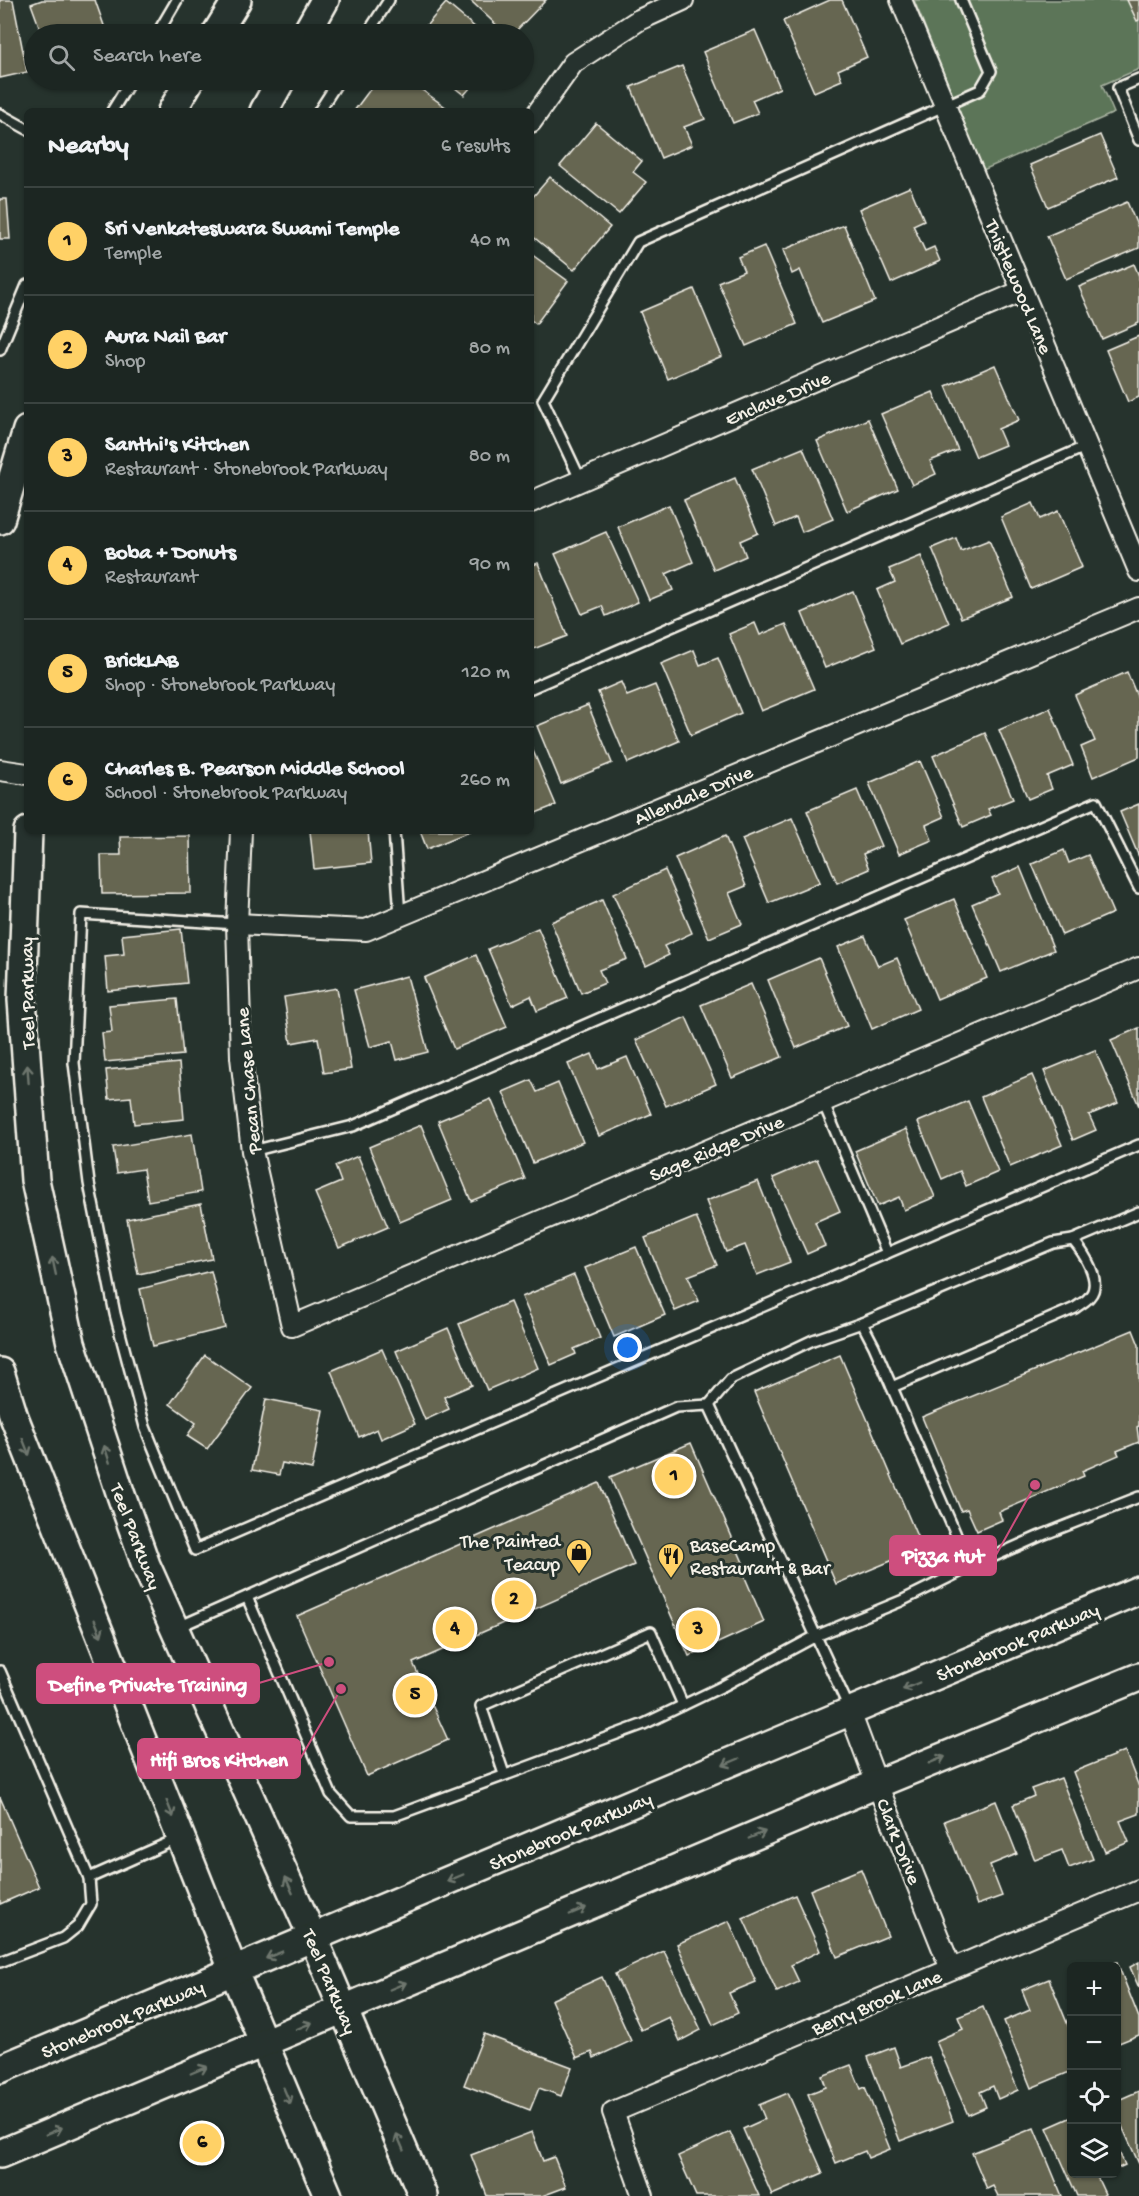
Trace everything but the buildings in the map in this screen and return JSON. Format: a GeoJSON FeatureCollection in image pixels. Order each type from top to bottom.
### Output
{"type":"FeatureCollection","features":[{"type":"Feature","properties":{"kind":"main road"},"geometry":{"type":"LineString","coordinates":[[222,24],[237,0]]}},
{"type":"Feature","properties":{"kind":"main road"},"geometry":{"type":"LineString","coordinates":[[312,24],[325,0]]}},
{"type":"Feature","properties":{"kind":"main road"},"geometry":{"type":"LineString","coordinates":[[174,108],[184,90]]}},
{"type":"Feature","properties":{"kind":"main road"},"geometry":{"type":"LineString","coordinates":[[266,108],[276,90]]}},
{"type":"Feature","properties":{"kind":"main road"},"geometry":{"type":"LineString","coordinates":[[0,520],[24,440]]}},
{"type":"Feature","properties":{"kind":"main road","name":"Teel Parkway"},"geometry":{"type":"LineString","coordinates":[[28,834],[22,1000],[35,1180],[71,1343],[146,1565],[313,1938],[423,2196]]}},
{"type":"Feature","properties":{"kind":"main road"},"geometry":{"type":"LineString","coordinates":[[0,1372],[14,1417],[234,1972],[328,2196]]}},
{"type":"Feature","properties":{"kind":"main road","name":"Stonebrook Parkway"},"geometry":{"type":"LineString","coordinates":[[0,2069],[1139,1590]]}},
{"type":"Feature","properties":{"kind":"main road"},"geometry":{"type":"LineString","coordinates":[[0,2154],[877,1784],[1139,1677]]}},
{"type":"Feature","properties":{"kind":"street"},"geometry":{"type":"LineString","coordinates":[[534,118],[573,63],[639,20],[683,0]]}},
{"type":"Feature","properties":{"kind":"street","name":"Thistlewood Lane"},"geometry":{"type":"LineString","coordinates":[[901,0],[1139,571]]}},
{"type":"Feature","properties":{"kind":"street","name":"Enclave Drive"},"geometry":{"type":"LineString","coordinates":[[534,501],[1022,291]]}},
{"type":"Feature","properties":{"kind":"street","name":"Allendale Drive"},"geometry":{"type":"LineString","coordinates":[[237,924],[366,930],[1139,608]]}},
{"type":"Feature","properties":{"kind":"street"},"geometry":{"type":"LineString","coordinates":[[0,770],[24,774]]}},
{"type":"Feature","properties":{"kind":"street","name":"Pecan Chase Lane"},"geometry":{"type":"LineString","coordinates":[[241,834],[237,924],[241,1057],[252,1151],[292,1326]]}},
{"type":"Feature","properties":{"kind":"street","name":"Sage Ridge Drive"},"geometry":{"type":"LineString","coordinates":[[292,1326],[1139,968]]}},
{"type":"Feature","properties":{"kind":"street","name":"Clark Drive"},"geometry":{"type":"LineString","coordinates":[[850,1712],[951,1969]]}},
{"type":"Feature","properties":{"kind":"street","name":"Berry Brook Lane"},"geometry":{"type":"LineString","coordinates":[[644,2196],[612,2112],[1139,1890]]}},
{"type":"Feature","properties":{"kind":"lane"},"geometry":{"type":"LineString","coordinates":[[163,24],[177,0]]}},
{"type":"Feature","properties":{"kind":"lane"},"geometry":{"type":"LineString","coordinates":[[373,24],[389,0]]}},
{"type":"Feature","properties":{"kind":"lane"},"geometry":{"type":"LineString","coordinates":[[580,481],[543,400],[639,242],[980,90],[991,71],[961,0]]}},
{"type":"Feature","properties":{"kind":"lane"},"geometry":{"type":"LineString","coordinates":[[1139,79],[1118,88],[1139,140]]}},
{"type":"Feature","properties":{"kind":"lane"},"geometry":{"type":"LineString","coordinates":[[114,108],[125,90]]}},
{"type":"Feature","properties":{"kind":"lane"},"geometry":{"type":"LineString","coordinates":[[321,108],[333,90]]}},
{"type":"Feature","properties":{"kind":"lane"},"geometry":{"type":"LineString","coordinates":[[0,114],[24,127]]}},
{"type":"Feature","properties":{"kind":"lane"},"geometry":{"type":"LineString","coordinates":[[0,350],[24,292]]}},
{"type":"Feature","properties":{"kind":"lane"},"geometry":{"type":"LineString","coordinates":[[534,687],[1087,446]]}},
{"type":"Feature","properties":{"kind":"lane"},"geometry":{"type":"LineString","coordinates":[[252,1151],[353,1126],[1096,802],[1139,888]]}},
{"type":"Feature","properties":{"kind":"lane"},"geometry":{"type":"LineString","coordinates":[[394,834],[400,916]]}},
{"type":"Feature","properties":{"kind":"lane"},"geometry":{"type":"LineString","coordinates":[[237,924],[81,914],[74,1063],[89,1183],[116,1314],[144,1427],[195,1550],[1139,1145]]}},
{"type":"Feature","properties":{"kind":"lane"},"geometry":{"type":"LineString","coordinates":[[823,1102],[887,1253]]}},
{"type":"Feature","properties":{"kind":"lane"},"geometry":{"type":"LineString","coordinates":[[174,1629],[676,1407],[709,1404],[731,1379],[813,1340],[862,1323],[1053,1243],[1073,1240],[1139,1212]]}},
{"type":"Feature","properties":{"kind":"lane"},"geometry":{"type":"LineString","coordinates":[[892,1387],[1075,1308],[1092,1295],[1095,1282],[1080,1248],[1073,1240]]}},
{"type":"Feature","properties":{"kind":"lane"},"geometry":{"type":"LineString","coordinates":[[862,1323],[970,1567]]}},
{"type":"Feature","properties":{"kind":"lane"},"geometry":{"type":"LineString","coordinates":[[709,1404],[850,1712]]}},
{"type":"Feature","properties":{"kind":"lane"},"geometry":{"type":"LineString","coordinates":[[247,1597],[331,1794],[351,1816],[394,1816],[644,1724],[723,1686],[816,1636],[901,1601],[1041,1536],[1139,1497]]}},
{"type":"Feature","properties":{"kind":"lane"},"geometry":{"type":"LineString","coordinates":[[504,1774],[481,1706],[651,1632],[683,1705]]}},
{"type":"Feature","properties":{"kind":"lane"},"geometry":{"type":"LineString","coordinates":[[0,1671],[89,1878],[91,1904],[78,1926],[63,1938],[0,1962]]}},
{"type":"Feature","properties":{"kind":"lane"},"geometry":{"type":"LineString","coordinates":[[89,1878],[181,1838]]}},
{"type":"Feature","properties":{"kind":"green space"},"geometry":{"type":"Polygon","coordinates":[[[914,0],[1139,0],[1139,69],[1102,85],[1114,113],[983,170],[914,0]]]}},
{"type":"Feature","properties":{"kind":"place","name":"Sri Venkateswara Swami Temple"},"geometry":{"type":"Point","coordinates":[674,1476]}},
{"type":"Feature","properties":{"kind":"place","name":"Pizza Hut"},"geometry":{"type":"Point","coordinates":[1035,1485]}},
{"type":"Feature","properties":{"kind":"place","name":"The Painted Teacup"},"geometry":{"type":"Point","coordinates":[579,1575]}},
{"type":"Feature","properties":{"kind":"place","name":"BaseCamp Restaurant & Bar"},"geometry":{"type":"Point","coordinates":[671,1579]}},
{"type":"Feature","properties":{"kind":"place","name":"Aura Nail Bar"},"geometry":{"type":"Point","coordinates":[514,1600]}},
{"type":"Feature","properties":{"kind":"place","name":"Boba + Donuts"},"geometry":{"type":"Point","coordinates":[455,1629]}},
{"type":"Feature","properties":{"kind":"place","name":"Santhi's Kitchen"},"geometry":{"type":"Point","coordinates":[698,1630]}},
{"type":"Feature","properties":{"kind":"place","name":"Define Private Training"},"geometry":{"type":"Point","coordinates":[329,1662]}},
{"type":"Feature","properties":{"kind":"place","name":"Hifi Bros Kitchen"},"geometry":{"type":"Point","coordinates":[341,1689]}},
{"type":"Feature","properties":{"kind":"place","name":"BrickLAB"},"geometry":{"type":"Point","coordinates":[415,1695]}},
{"type":"Feature","properties":{"kind":"place","name":"Charles B. Pearson Middle School"},"geometry":{"type":"Point","coordinates":[202,2143]}}]}
